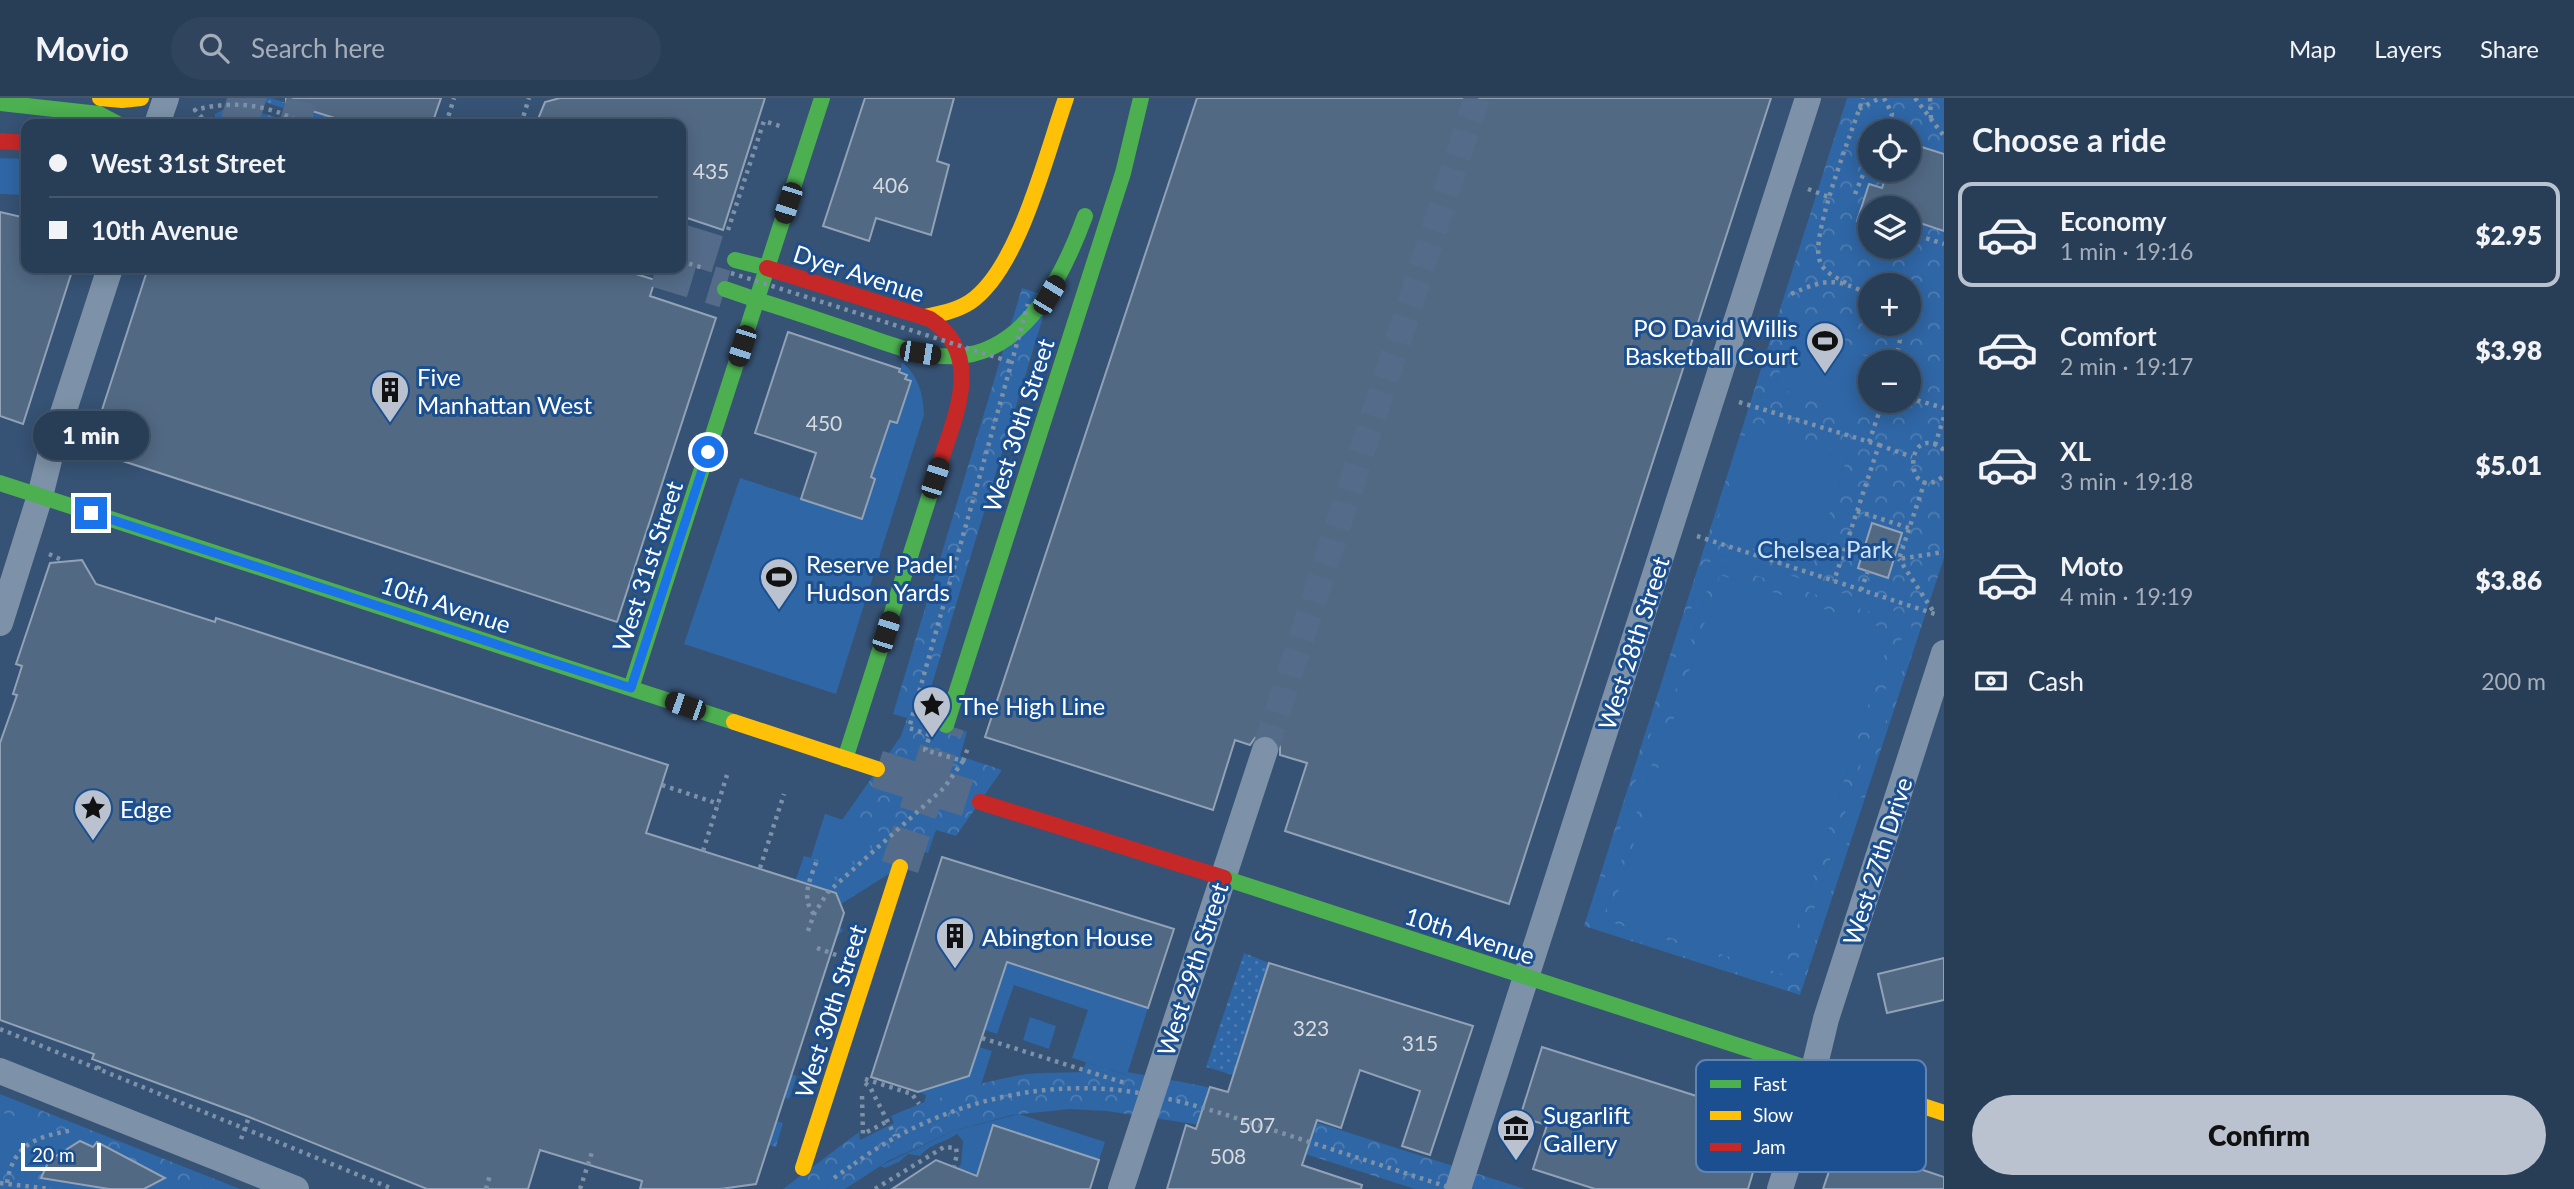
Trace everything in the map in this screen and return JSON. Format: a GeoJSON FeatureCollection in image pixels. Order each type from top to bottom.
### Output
{"type":"FeatureCollection","features":[{"type":"Feature","properties":{"kind":"main road"},"geometry":{"type":"LineString","coordinates":[[100,98],[141,98]]}},
{"type":"Feature","properties":{"kind":"main road","name":"West 31st Street"},"geometry":{"type":"LineString","coordinates":[[631,688],[822,98]]}},
{"type":"Feature","properties":{"kind":"main road"},"geometry":{"type":"LineString","coordinates":[[924,317],[946,313],[962,306],[985,290],[1001,272],[1017,238],[1066,98]]}},
{"type":"Feature","properties":{"kind":"main road"},"geometry":{"type":"LineString","coordinates":[[1113,142],[1133,98]]}},
{"type":"Feature","properties":{"kind":"main road","name":"West 30th Street"},"geometry":{"type":"LineString","coordinates":[[946,725],[1123,173],[1140,98]]}},
{"type":"Feature","properties":{"kind":"main road"},"geometry":{"type":"LineString","coordinates":[[0,103],[99,114],[108,119]]}},
{"type":"Feature","properties":{"kind":"main road"},"geometry":{"type":"LineString","coordinates":[[0,141],[21,143]]}},
{"type":"Feature","properties":{"kind":"main road"},"geometry":{"type":"LineString","coordinates":[[725,289],[920,353],[961,356],[976,353],[997,344],[1019,327],[1049,295],[1073,250],[1091,201]]}},
{"type":"Feature","properties":{"kind":"main road","name":"Dyer Avenue"},"geometry":{"type":"LineString","coordinates":[[733,267],[767,268],[924,317],[936,322],[944,330],[961,356]]}},
{"type":"Feature","properties":{"kind":"main road"},"geometry":{"type":"LineString","coordinates":[[845,759],[960,402],[963,374],[961,356]]}},
{"type":"Feature","properties":{"kind":"main road","name":"10th Avenue"},"geometry":{"type":"LineString","coordinates":[[0,483],[877,769]]}},
{"type":"Feature","properties":{"kind":"main road","name":"10th Avenue"},"geometry":{"type":"LineString","coordinates":[[980,802],[1223,877],[1785,1060]]}},
{"type":"Feature","properties":{"kind":"main road","name":"West 30th Street"},"geometry":{"type":"LineString","coordinates":[[803,1168],[900,867]]}},
{"type":"Feature","properties":{"kind":"main road","name":"10th Avenue"},"geometry":{"type":"LineString","coordinates":[[1926,1108],[1944,1114]]}},
{"type":"Feature","properties":{"kind":"street"},"geometry":{"type":"LineString","coordinates":[[159,119],[166,98]]}},
{"type":"Feature","properties":{"kind":"street","name":"West 28th Street"},"geometry":{"type":"LineString","coordinates":[[1456,1189],[1808,98]]}},
{"type":"Feature","properties":{"kind":"street"},"geometry":{"type":"LineString","coordinates":[[0,623],[40,496],[53,444],[108,273]]}},
{"type":"Feature","properties":{"kind":"street","name":"West 27th Drive"},"geometry":{"type":"LineString","coordinates":[[1815,1060],[1826,1019],[1944,653]]}},
{"type":"Feature","properties":{"kind":"street","name":"West 29th Street"},"geometry":{"type":"LineString","coordinates":[[1121,1189],[1265,750]]}},
{"type":"Feature","properties":{"kind":"street"},"geometry":{"type":"LineString","coordinates":[[0,1071],[296,1189]]}},
{"type":"Feature","properties":{"kind":"street","name":"West 27th Drive"},"geometry":{"type":"LineString","coordinates":[[1780,1189],[1785,1172]]}},
{"type":"Feature","properties":{"kind":"path"},"geometry":{"type":"LineString","coordinates":[[448,119],[454,98]]}},
{"type":"Feature","properties":{"kind":"path"},"geometry":{"type":"LineString","coordinates":[[522,98],[529,99],[523,119]]}},
{"type":"Feature","properties":{"kind":"path"},"geometry":{"type":"LineString","coordinates":[[1858,289],[1824,270],[1817,246],[1829,197],[1863,98]]}},
{"type":"Feature","properties":{"kind":"path"},"geometry":{"type":"LineString","coordinates":[[1860,109],[1882,98],[1892,114],[1890,119]]}},
{"type":"Feature","properties":{"kind":"path"},"geometry":{"type":"LineString","coordinates":[[1915,98],[1944,136]]}},
{"type":"Feature","properties":{"kind":"path"},"geometry":{"type":"LineString","coordinates":[[1930,98],[1931,121]]}},
{"type":"Feature","properties":{"kind":"path"},"geometry":{"type":"LineString","coordinates":[[203,119],[195,110],[236,103],[266,109],[291,119]]}},
{"type":"Feature","properties":{"kind":"path"},"geometry":{"type":"LineString","coordinates":[[728,231],[761,120],[783,127]]}},
{"type":"Feature","properties":{"kind":"path"},"geometry":{"type":"LineString","coordinates":[[1855,194],[1860,182]]}},
{"type":"Feature","properties":{"kind":"path"},"geometry":{"type":"LineString","coordinates":[[1808,189],[1829,197]]}},
{"type":"Feature","properties":{"kind":"path"},"geometry":{"type":"LineString","coordinates":[[1921,237],[1944,244]]}},
{"type":"Feature","properties":{"kind":"path"},"geometry":{"type":"LineString","coordinates":[[733,267],[1011,362]]}},
{"type":"Feature","properties":{"kind":"path"},"geometry":{"type":"LineString","coordinates":[[1791,294],[1825,281],[1846,283]]}},
{"type":"Feature","properties":{"kind":"path"},"geometry":{"type":"LineString","coordinates":[[808,931],[814,914],[835,884],[944,788],[963,761],[925,750],[930,735],[909,728],[1028,304]]}},
{"type":"Feature","properties":{"kind":"path"},"geometry":{"type":"LineString","coordinates":[[1921,401],[1944,408]]}},
{"type":"Feature","properties":{"kind":"path"},"geometry":{"type":"LineString","coordinates":[[1739,402],[1912,457]]}},
{"type":"Feature","properties":{"kind":"path"},"geometry":{"type":"LineString","coordinates":[[1869,442],[1879,413]]}},
{"type":"Feature","properties":{"kind":"path"},"geometry":{"type":"LineString","coordinates":[[1935,445],[1944,417]]}},
{"type":"Feature","properties":{"kind":"path"},"geometry":{"type":"LineString","coordinates":[[1834,581],[1879,445]]}},
{"type":"Feature","properties":{"kind":"path"},"geometry":{"type":"LineString","coordinates":[[1944,450],[1935,445],[1920,447],[1912,457],[1915,475],[1925,481],[1937,481],[1944,476]]}},
{"type":"Feature","properties":{"kind":"path"},"geometry":{"type":"LineString","coordinates":[[1899,559],[1925,481]]}},
{"type":"Feature","properties":{"kind":"path"},"geometry":{"type":"LineString","coordinates":[[1857,511],[1909,528]]}},
{"type":"Feature","properties":{"kind":"path"},"geometry":{"type":"LineString","coordinates":[[1697,536],[1935,614],[1899,559]]}},
{"type":"Feature","properties":{"kind":"path"},"geometry":{"type":"LineString","coordinates":[[1899,559],[1944,552]]}},
{"type":"Feature","properties":{"kind":"path"},"geometry":{"type":"LineString","coordinates":[[49,554],[64,561]]}},
{"type":"Feature","properties":{"kind":"path"},"geometry":{"type":"LineString","coordinates":[[1861,590],[1868,571]]}},
{"type":"Feature","properties":{"kind":"path"},"geometry":{"type":"LineString","coordinates":[[703,851],[727,775]]}},
{"type":"Feature","properties":{"kind":"path"},"geometry":{"type":"LineString","coordinates":[[662,785],[719,804]]}},
{"type":"Feature","properties":{"kind":"path"},"geometry":{"type":"LineString","coordinates":[[760,869],[784,794]]}},
{"type":"Feature","properties":{"kind":"path"},"geometry":{"type":"LineString","coordinates":[[814,914],[807,903],[807,895],[817,860]]}},
{"type":"Feature","properties":{"kind":"path"},"geometry":{"type":"LineString","coordinates":[[817,948],[843,957]]}},
{"type":"Feature","properties":{"kind":"path"},"geometry":{"type":"LineString","coordinates":[[0,1029],[393,1189]]}},
{"type":"Feature","properties":{"kind":"path"},"geometry":{"type":"LineString","coordinates":[[982,1038],[1123,1083]]}},
{"type":"Feature","properties":{"kind":"path"},"geometry":{"type":"LineString","coordinates":[[98,1069],[101,1062]]}},
{"type":"Feature","properties":{"kind":"path"},"geometry":{"type":"LineString","coordinates":[[895,1136],[870,1087],[860,1079],[912,1094],[919,1104]]}},
{"type":"Feature","properties":{"kind":"path"},"geometry":{"type":"LineString","coordinates":[[854,1164],[895,1136],[939,1115],[979,1102],[1019,1094],[1102,1089],[1149,1094],[1207,1109],[1456,1189]]}},
{"type":"Feature","properties":{"kind":"path"},"geometry":{"type":"LineString","coordinates":[[862,1091],[863,1134],[888,1121]]}},
{"type":"Feature","properties":{"kind":"path"},"geometry":{"type":"LineString","coordinates":[[239,1143],[249,1117]]}},
{"type":"Feature","properties":{"kind":"path"},"geometry":{"type":"LineString","coordinates":[[7,1183],[13,1162],[31,1142],[43,1136],[74,1130]]}},
{"type":"Feature","properties":{"kind":"path"},"geometry":{"type":"LineString","coordinates":[[875,1189],[944,1147],[956,1148],[954,1167]]}},
{"type":"Feature","properties":{"kind":"path"},"geometry":{"type":"LineString","coordinates":[[580,1189],[593,1149]]}},
{"type":"Feature","properties":{"kind":"path"},"geometry":{"type":"LineString","coordinates":[[486,1189],[490,1175]]}},
{"type":"Feature","properties":{"kind":"path"},"geometry":{"type":"LineString","coordinates":[[0,1182],[51,1189]]}},
{"type":"Feature","properties":{"kind":"green space"},"geometry":{"type":"Polygon","coordinates":[[[235,98],[271,98],[326,116],[325,119],[305,119],[271,104],[235,98]]]}},
{"type":"Feature","properties":{"kind":"green space","name":"Chelsea Park"},"geometry":{"type":"Polygon","coordinates":[[[1847,98],[1944,98],[1944,558],[1800,995],[1584,926],[1847,98]]]}},
{"type":"Feature","properties":{"kind":"green space"},"geometry":{"type":"Polygon","coordinates":[[[225,109],[245,109],[280,119],[215,119],[215,114],[225,109]]]}},
{"type":"Feature","properties":{"kind":"green space"},"geometry":{"type":"Polygon","coordinates":[[[0,158],[21,159],[21,195],[0,194],[0,158]]]}},
{"type":"Feature","properties":{"kind":"green space","name":"The High Line"},"geometry":{"type":"Polygon","coordinates":[[[1022,288],[1049,297],[920,724],[926,726],[929,719],[967,732],[960,756],[1002,770],[956,836],[936,830],[928,853],[924,852],[825,914],[843,930],[829,946],[774,1069],[797,1076],[789,1099],[767,1091],[759,1115],[783,1123],[776,1147],[751,1139],[734,1189],[695,1189],[804,856],[811,858],[825,814],[842,820],[901,736],[907,718],[893,714],[1022,288]]]}},
{"type":"Feature","properties":{"kind":"green space","name":"PO David Willis Basketball Court"},"geometry":{"type":"Polygon","coordinates":[[[1792,332],[1858,353],[1858,413],[1869,413],[1868,417],[1775,387],[1792,332]]]}},
{"type":"Feature","properties":{"kind":"green space","name":"Reserve Padel Hudson Yards"},"geometry":{"type":"Polygon","coordinates":[[[902,362],[919,386],[924,415],[836,694],[684,644],[740,478],[862,518],[875,479],[871,477],[890,421],[897,423],[906,375],[900,373],[902,362]]]}},
{"type":"Feature","properties":{"kind":"green space","name":"Chelsea Park"},"geometry":{"type":"Polygon","coordinates":[[[1749,422],[1848,455],[1812,568],[1713,535],[1749,422]]]}},
{"type":"Feature","properties":{"kind":"green space"},"geometry":{"type":"Polygon","coordinates":[[[1731,555],[1900,613],[1909,621],[1912,631],[1912,639],[1804,976],[1796,984],[1784,987],[1611,933],[1599,924],[1594,911],[1704,569],[1714,558],[1731,555]],[[1724,565],[1717,567],[1712,575],[1605,912],[1608,920],[1782,977],[1792,974],[1904,632],[1902,624],[1724,565]]]}},
{"type":"Feature","properties":{"kind":"green space","name":"Chelsea Park"},"geometry":{"type":"Polygon","coordinates":[[[1720,575],[1892,631],[1782,974],[1610,918],[1720,575]]]}},
{"type":"Feature","properties":{"kind":"green space"},"geometry":{"type":"Polygon","coordinates":[[[825,814],[884,833],[818,892],[810,889],[819,860],[814,859],[805,888],[794,885],[804,856],[811,858],[825,814]]]}},
{"type":"Feature","properties":{"kind":"green space"},"geometry":{"type":"Polygon","coordinates":[[[895,837],[905,840],[909,861],[824,914],[858,871],[895,837]]]}},
{"type":"Feature","properties":{"kind":"green space"},"geometry":{"type":"Polygon","coordinates":[[[1244,953],[1269,963],[1233,1075],[1206,1067],[1244,953]]]}},
{"type":"Feature","properties":{"kind":"green space"},"geometry":{"type":"Polygon","coordinates":[[[1007,962],[1148,1008],[1127,1075],[1072,1058],[1088,1010],[1014,985],[997,1034],[985,1030],[1007,962]]]}},
{"type":"Feature","properties":{"kind":"green space"},"geometry":{"type":"Polygon","coordinates":[[[1030,1017],[1056,1026],[1049,1049],[1023,1040],[1030,1017]]]}},
{"type":"Feature","properties":{"kind":"green space"},"geometry":{"type":"Polygon","coordinates":[[[979,1047],[992,1051],[981,1085],[924,1103],[926,1095],[918,1092],[969,1076],[979,1047]]]}},
{"type":"Feature","properties":{"kind":"green space"},"geometry":{"type":"Polygon","coordinates":[[[1086,1062],[1126,1075],[1127,1072],[1203,1086],[1525,1189],[1415,1189],[1277,1145],[1200,1125],[1107,1111],[1070,1109],[1012,1115],[953,1131],[888,1161],[845,1189],[783,1189],[859,1132],[860,1140],[894,1123],[891,1116],[907,1109],[958,1090],[1010,1077],[1034,1073],[1082,1072],[1086,1062]]]}},
{"type":"Feature","properties":{"kind":"green space"},"geometry":{"type":"Polygon","coordinates":[[[0,1094],[240,1189],[0,1189],[0,1094]]]}},
{"type":"Feature","properties":{"kind":"green space"},"geometry":{"type":"Polygon","coordinates":[[[0,1112],[50,1127],[80,1141],[58,1157],[52,1155],[43,1174],[0,1171],[0,1112]]]}},
{"type":"Feature","properties":{"kind":"green space"},"geometry":{"type":"Polygon","coordinates":[[[1019,1114],[1105,1142],[1099,1160],[993,1125],[977,1174],[958,1168],[961,1164],[963,1141],[957,1134],[929,1148],[920,1156],[908,1154],[899,1162],[885,1168],[880,1166],[953,1131],[1019,1114]]]}},
{"type":"Feature","properties":{"kind":"building"},"geometry":{"type":"Polygon","coordinates":[[[286,98],[441,98],[434,119],[338,119],[286,103],[286,98]]]}},
{"type":"Feature","properties":{"kind":"building"},"geometry":{"type":"Polygon","coordinates":[[[560,98],[765,98],[723,230],[686,218],[686,119],[538,119],[545,102],[560,98]]]}},
{"type":"Feature","properties":{"kind":"building"},"geometry":{"type":"Polygon","coordinates":[[[865,98],[954,98],[937,161],[949,165],[931,235],[876,218],[869,241],[823,226],[865,98]]]}},
{"type":"Feature","properties":{"kind":"building"},"geometry":{"type":"Polygon","coordinates":[[[1197,98],[1771,98],[1509,904],[1285,831],[1307,763],[1280,755],[1277,740],[1269,735],[1255,738],[1250,745],[1235,740],[1213,810],[985,737],[1197,98]]]}},
{"type":"Feature","properties":{"kind":"building"},"geometry":{"type":"Polygon","coordinates":[[[1921,147],[1944,154],[1944,231],[1921,223],[1921,196],[1865,196],[1869,184],[1882,188],[1884,182],[1921,182],[1921,147]]]}},
{"type":"Feature","properties":{"kind":"building"},"geometry":{"type":"Polygon","coordinates":[[[0,212],[21,217],[21,273],[71,273],[23,424],[0,416],[0,212]]]}},
{"type":"Feature","properties":{"kind":"building","name":"Five Manhattan West"},"geometry":{"type":"Polygon","coordinates":[[[146,273],[633,273],[655,280],[650,296],[716,318],[617,622],[89,450],[146,273]]]}},
{"type":"Feature","properties":{"kind":"building"},"geometry":{"type":"Polygon","coordinates":[[[788,332],[900,369],[899,372],[907,375],[905,379],[911,381],[897,423],[890,421],[871,477],[875,479],[862,519],[801,499],[816,453],[755,433],[788,332]]]}},
{"type":"Feature","properties":{"kind":"building"},"geometry":{"type":"Polygon","coordinates":[[[1872,523],[1902,533],[1888,578],[1858,568],[1872,523]]]}},
{"type":"Feature","properties":{"kind":"building"},"geometry":{"type":"Polygon","coordinates":[[[82,560],[96,584],[215,622],[216,618],[668,765],[646,833],[836,893],[844,913],[756,1184],[720,1189],[640,1189],[642,1181],[540,1150],[528,1189],[427,1189],[249,1117],[92,1059],[94,1054],[0,1020],[0,743],[17,695],[13,694],[22,666],[16,664],[50,563],[82,560]]]}},
{"type":"Feature","properties":{"kind":"building","name":"Abington House"},"geometry":{"type":"Polygon","coordinates":[[[942,857],[1174,929],[1148,1008],[1007,962],[969,1076],[918,1092],[871,1077],[942,857]]]}},
{"type":"Feature","properties":{"kind":"building"},"geometry":{"type":"Polygon","coordinates":[[[1944,958],[1944,1000],[1887,1013],[1878,974],[1944,958]]]}},
{"type":"Feature","properties":{"kind":"building"},"geometry":{"type":"Polygon","coordinates":[[[1269,963],[1473,1026],[1430,1155],[1402,1146],[1420,1091],[1360,1070],[1341,1128],[1317,1120],[1302,1165],[1362,1185],[1361,1189],[1167,1189],[1186,1125],[1196,1129],[1210,1087],[1228,1092],[1269,963]]]}},
{"type":"Feature","properties":{"kind":"building"},"geometry":{"type":"Polygon","coordinates":[[[1542,1047],[1696,1096],[1696,1172],[1753,1172],[1748,1189],[1595,1189],[1533,1169],[1547,1125],[1520,1117],[1542,1047]]]}},
{"type":"Feature","properties":{"kind":"building"},"geometry":{"type":"Polygon","coordinates":[[[993,1125],[1099,1160],[1090,1189],[892,1189],[936,1160],[977,1176],[993,1125]]]}},
{"type":"Feature","properties":{"kind":"building"},"geometry":{"type":"Polygon","coordinates":[[[80,1141],[93,1147],[97,1142],[165,1178],[144,1189],[109,1189],[41,1178],[52,1154],[56,1156],[80,1141]]]}},
{"type":"Feature","properties":{"kind":"building"},"geometry":{"type":"Polygon","coordinates":[[[1926,1171],[1944,1177],[1944,1189],[1823,1189],[1829,1172],[1926,1171]]]}},
{"type":"Feature","properties":{"kind":"tunnel"},"geometry":{"type":"LineString","coordinates":[[227,98],[294,119]]}},
{"type":"Feature","properties":{"kind":"tunnel"},"geometry":{"type":"LineString","coordinates":[[1265,750],[1477,98]]}},
{"type":"Feature","properties":{"kind":"tunnel"},"geometry":{"type":"LineString","coordinates":[[686,245],[735,260]]}},
{"type":"Feature","properties":{"kind":"tunnel"},"geometry":{"type":"LineString","coordinates":[[672,273],[725,289]]}},
{"type":"Feature","properties":{"kind":"tunnel"},"geometry":{"type":"LineString","coordinates":[[927,785],[946,725]]}},
{"type":"Feature","properties":{"kind":"tunnel"},"geometry":{"type":"LineString","coordinates":[[877,769],[980,802]]}},
{"type":"Feature","properties":{"kind":"tunnel"},"geometry":{"type":"LineString","coordinates":[[900,867],[927,785]]}},
{"type":"Feature","properties":{"kind":"traffic: fast"},"geometry":{"type":"LineString","coordinates":[[631,688],[822,98]]}},
{"type":"Feature","properties":{"kind":"traffic: fast"},"geometry":{"type":"LineString","coordinates":[[946,725],[1123,173],[1141,98]]}},
{"type":"Feature","properties":{"kind":"traffic: fast"},"geometry":{"type":"LineString","coordinates":[[0,103],[99,114],[108,119]]}},
{"type":"Feature","properties":{"kind":"traffic: fast"},"geometry":{"type":"LineString","coordinates":[[757,300],[919,353],[959,356],[983,351],[1005,340],[1024,324],[1040,305],[1066,261],[1085,216]]}},
{"type":"Feature","properties":{"kind":"traffic: fast"},"geometry":{"type":"LineString","coordinates":[[735,260],[767,268]]}},
{"type":"Feature","properties":{"kind":"traffic: fast"},"geometry":{"type":"LineString","coordinates":[[725,289],[757,300]]}},
{"type":"Feature","properties":{"kind":"traffic: fast"},"geometry":{"type":"LineString","coordinates":[[845,759],[940,463]]}},
{"type":"Feature","properties":{"kind":"traffic: fast"},"geometry":{"type":"LineString","coordinates":[[0,483],[734,722]]}},
{"type":"Feature","properties":{"kind":"traffic: fast"},"geometry":{"type":"LineString","coordinates":[[1224,878],[1782,1060]]}},
{"type":"Feature","properties":{"kind":"traffic: slow"},"geometry":{"type":"LineString","coordinates":[[100,98],[141,98]]}},
{"type":"Feature","properties":{"kind":"traffic: slow"},"geometry":{"type":"LineString","coordinates":[[924,317],[954,310],[970,302],[987,286],[1003,264],[1029,209],[1066,98]]}},
{"type":"Feature","properties":{"kind":"traffic: slow"},"geometry":{"type":"LineString","coordinates":[[734,722],[877,769]]}},
{"type":"Feature","properties":{"kind":"traffic: slow"},"geometry":{"type":"LineString","coordinates":[[803,1168],[900,867]]}},
{"type":"Feature","properties":{"kind":"traffic: slow"},"geometry":{"type":"LineString","coordinates":[[1926,1107],[1944,1113]]}},
{"type":"Feature","properties":{"kind":"traffic: jam"},"geometry":{"type":"LineString","coordinates":[[0,141],[21,143]]}},
{"type":"Feature","properties":{"kind":"traffic: jam"},"geometry":{"type":"LineString","coordinates":[[767,268],[930,319],[947,333],[957,349],[961,386],[953,425],[940,463]]}},
{"type":"Feature","properties":{"kind":"traffic: jam"},"geometry":{"type":"LineString","coordinates":[[980,802],[1224,878]]}},
{"type":"Feature","properties":{"kind":"place","name":"PO David Willis Basketball Court"},"geometry":{"type":"Point","coordinates":[1825,375]}},
{"type":"Feature","properties":{"kind":"place","name":"Five Manhattan West"},"geometry":{"type":"Point","coordinates":[390,424]}},
{"type":"Feature","properties":{"kind":"place","name":"Reserve Padel Hudson Yards"},"geometry":{"type":"Point","coordinates":[779,611]}},
{"type":"Feature","properties":{"kind":"place","name":"The High Line"},"geometry":{"type":"Point","coordinates":[932,739]}},
{"type":"Feature","properties":{"kind":"place","name":"Edge"},"geometry":{"type":"Point","coordinates":[93,842]}},
{"type":"Feature","properties":{"kind":"place","name":"Abington House"},"geometry":{"type":"Point","coordinates":[955,970]}},
{"type":"Feature","properties":{"kind":"place","name":"Sugarlift Gallery"},"geometry":{"type":"Point","coordinates":[1516,1162]}},
{"type":"Feature","properties":{"kind":"route"},"geometry":{"type":"LineString","coordinates":[[91,513],[631,688],[708,452]]}}]}
